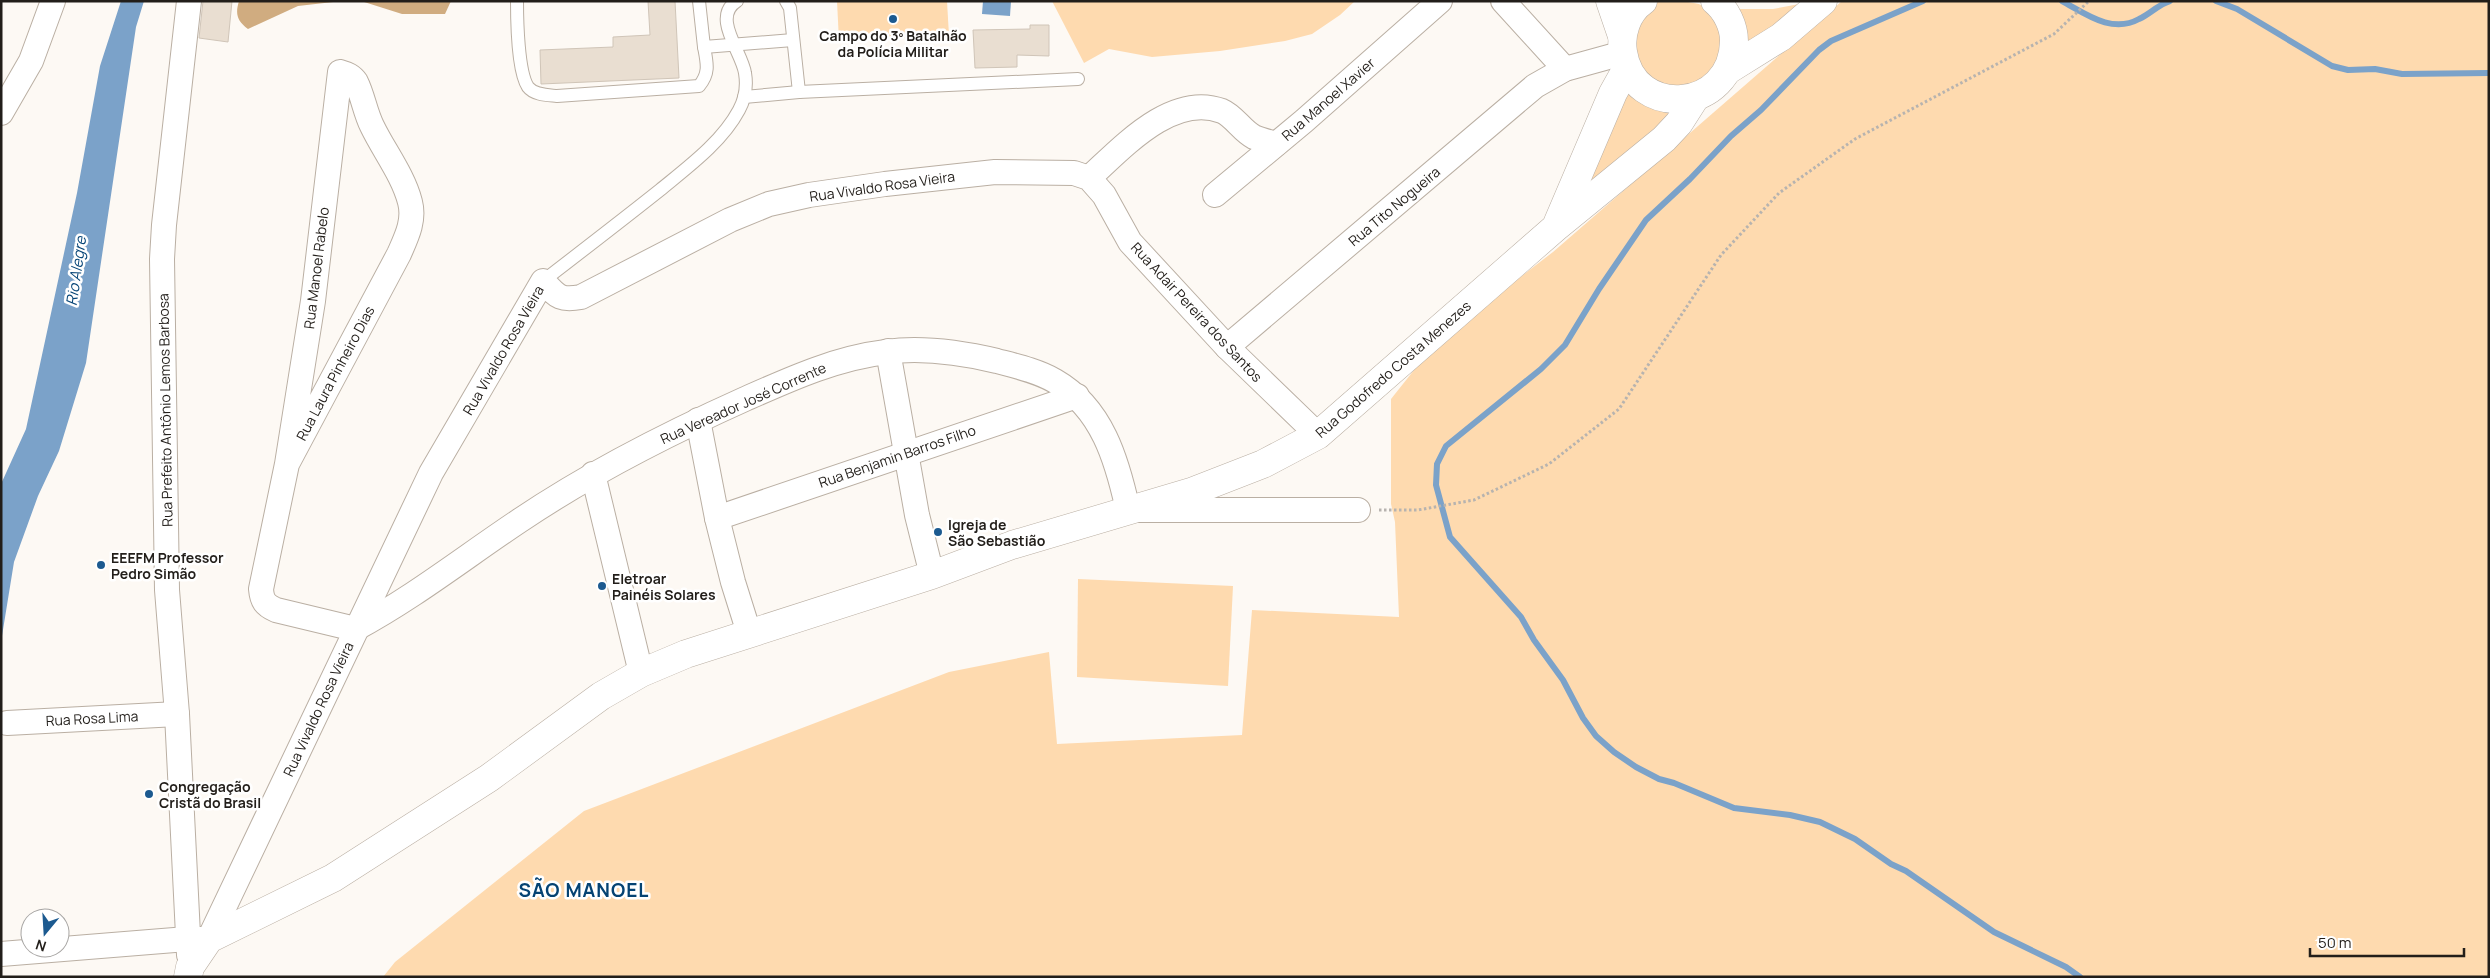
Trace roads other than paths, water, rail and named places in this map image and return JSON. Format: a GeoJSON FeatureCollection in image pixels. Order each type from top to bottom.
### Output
{"type":"FeatureCollection","features":[{"type":"Feature","properties":{"kind":"main road"},"geometry":{"type":"LineString","coordinates":[[1610,1],[1624,52],[1644,88],[1660,97],[1677,100],[1695,98],[1708,92],[1728,70],[1781,37],[1823,1]]}},
{"type":"Feature","properties":{"kind":"main road"},"geometry":{"type":"LineString","coordinates":[[1555,228],[1624,52],[1630,16],[1642,1]]}},
{"type":"Feature","properties":{"kind":"main road"},"geometry":{"type":"LineString","coordinates":[[1715,1],[1729,19],[1734,36],[1734,53],[1728,70]]}},
{"type":"Feature","properties":{"kind":"main road","name":"Rua Godofredo Costa Menezes"},"geometry":{"type":"LineString","coordinates":[[198,939],[333,878],[489,778],[601,696],[641,673],[686,654],[932,575],[1012,546],[1191,492],[1263,464],[1318,435],[1555,228],[1664,140],[1679,123],[1695,98]]}},
{"type":"Feature","properties":{"kind":"main road"},"geometry":{"type":"LineString","coordinates":[[189,972],[198,939]]}},
{"type":"Feature","properties":{"kind":"street"},"geometry":{"type":"LineString","coordinates":[[1,113],[31,62],[53,1]]}},
{"type":"Feature","properties":{"kind":"street","name":"Rua Prefeito Antônio Lemos Barbosa"},"geometry":{"type":"LineString","coordinates":[[189,1],[164,225],[162,259],[167,590],[198,939]]}},
{"type":"Feature","properties":{"kind":"street","name":"Rua Manoel Xavier"},"geometry":{"type":"LineString","coordinates":[[1215,195],[1440,1]]}},
{"type":"Feature","properties":{"kind":"street"},"geometry":{"type":"LineString","coordinates":[[1503,1],[1565,69]]}},
{"type":"Feature","properties":{"kind":"street","name":"Rua Tito Nogueira"},"geometry":{"type":"LineString","coordinates":[[1227,347],[1535,86],[1565,69],[1624,52]]}},
{"type":"Feature","properties":{"kind":"street","name":"Rua Manoel Rabelo"},"geometry":{"type":"LineString","coordinates":[[288,464],[313,301],[340,72]]}},
{"type":"Feature","properties":{"kind":"street","name":"Rua Laura Pinheiro Dias"},"geometry":{"type":"LineString","coordinates":[[340,72],[350,75],[356,82],[371,125],[401,180],[410,203],[411,220],[409,233],[399,254],[288,464],[261,589],[262,599],[267,606],[276,610],[356,629]]}},
{"type":"Feature","properties":{"kind":"street"},"geometry":{"type":"LineString","coordinates":[[1090,178],[1142,130],[1158,121],[1193,107],[1211,108],[1224,112],[1254,137],[1276,144]]}},
{"type":"Feature","properties":{"kind":"street","name":"Rua Vivaldo Rosa Vieira"},"geometry":{"type":"LineString","coordinates":[[198,939],[356,629],[431,473],[543,281],[558,297],[567,300],[581,297],[730,220],[769,204],[808,195],[885,184],[995,172],[1051,171],[1074,173],[1090,178]]}},
{"type":"Feature","properties":{"kind":"street","name":"Rua Adair Pereira dos Santos"},"geometry":{"type":"LineString","coordinates":[[1090,178],[1104,195],[1130,242],[1227,347],[1318,435]]}},
{"type":"Feature","properties":{"kind":"street"},"geometry":{"type":"LineString","coordinates":[[888,352],[905,453],[932,575]]}},
{"type":"Feature","properties":{"kind":"street","name":"Rua Vereador José Corrente"},"geometry":{"type":"LineString","coordinates":[[356,629],[394,608],[520,520],[593,474],[698,420],[802,374],[848,359],[888,352],[973,355],[1018,367],[1053,380],[1077,396],[1103,430],[1119,467],[1128,510]]}},
{"type":"Feature","properties":{"kind":"street","name":"Rua Benjamin Barros Filho"},"geometry":{"type":"LineString","coordinates":[[717,518],[1077,396]]}},
{"type":"Feature","properties":{"kind":"street"},"geometry":{"type":"LineString","coordinates":[[698,420],[717,518],[733,582],[750,633]]}},
{"type":"Feature","properties":{"kind":"street"},"geometry":{"type":"LineString","coordinates":[[593,474],[641,673]]}},
{"type":"Feature","properties":{"kind":"street"},"geometry":{"type":"LineString","coordinates":[[1128,510],[1358,510]]}},
{"type":"Feature","properties":{"kind":"street","name":"Rua Rosa Lima"},"geometry":{"type":"LineString","coordinates":[[7,723],[177,714]]}},
{"type":"Feature","properties":{"kind":"street"},"geometry":{"type":"LineString","coordinates":[[1,954],[198,939]]}},
{"type":"Feature","properties":{"kind":"lane"},"geometry":{"type":"LineString","coordinates":[[517,1],[519,45],[528,88],[538,93],[557,96],[699,86],[705,79],[708,70],[699,1]]}},
{"type":"Feature","properties":{"kind":"lane"},"geometry":{"type":"LineString","coordinates":[[543,281],[706,152],[739,111],[744,96],[745,73],[733,45],[727,14],[730,6],[738,1]]}},
{"type":"Feature","properties":{"kind":"lane"},"geometry":{"type":"LineString","coordinates":[[786,1],[790,8],[799,92]]}},
{"type":"Feature","properties":{"kind":"lane"},"geometry":{"type":"LineString","coordinates":[[704,47],[793,40]]}},
{"type":"Feature","properties":{"kind":"lane"},"geometry":{"type":"LineString","coordinates":[[744,96],[1078,78]]}},
{"type":"Feature","properties":{"kind":"water","name":"Rio Alegre"},"geometry":{"type":"Polygon","coordinates":[[[121,1],[144,1],[136,27],[86,363],[59,451],[38,496],[14,562],[1,642],[1,484],[26,429],[77,193],[100,66],[121,1]]]}},
{"type":"Feature","properties":{"kind":"water"},"geometry":{"type":"Polygon","coordinates":[[[983,1],[1011,1],[1010,16],[982,14],[983,1]]]}},
{"type":"Feature","properties":{"kind":"waterway"},"geometry":{"type":"LineString","coordinates":[[1923,1],[1831,41],[1819,50],[1761,110],[1731,136],[1690,179],[1646,220],[1599,289],[1565,345],[1541,369],[1446,446],[1437,464],[1436,485],[1450,537],[1521,617],[1534,640],[1563,680],[1583,718],[1596,736],[1614,752],[1636,767],[1659,779],[1674,783],[1734,808],[1790,815],[1820,822],[1855,839],[1891,864],[1906,871],[1994,932],[2066,967],[2080,977]]}},
{"type":"Feature","properties":{"kind":"waterway"},"geometry":{"type":"LineString","coordinates":[[2062,1],[2099,20],[2119,24],[2139,19],[2170,1]]}},
{"type":"Feature","properties":{"kind":"waterway"},"geometry":{"type":"LineString","coordinates":[[2216,1],[2237,9],[2332,66],[2348,70],[2375,69],[2402,74],[2489,73]]}},
{"type":"Feature","properties":{"kind":"place","name":"Campo do 3º Batalhão da Polícia Militar"},"geometry":{"type":"Point","coordinates":[893,19]}},
{"type":"Feature","properties":{"kind":"place","name":"Igreja de São Sebastião"},"geometry":{"type":"Point","coordinates":[938,532]}},
{"type":"Feature","properties":{"kind":"place","name":"EEEFM Professor Pedro Simão"},"geometry":{"type":"Point","coordinates":[101,565]}},
{"type":"Feature","properties":{"kind":"place","name":"Eletroar Painéis Solares"},"geometry":{"type":"Point","coordinates":[602,586]}},
{"type":"Feature","properties":{"kind":"place","name":"Congregação Cristã do Brasil"},"geometry":{"type":"Point","coordinates":[149,794]}},
{"type":"Feature","properties":{"kind":"district","name":"SÃO MANOEL"},"geometry":{"type":"Point","coordinates":[584,890]}}]}
